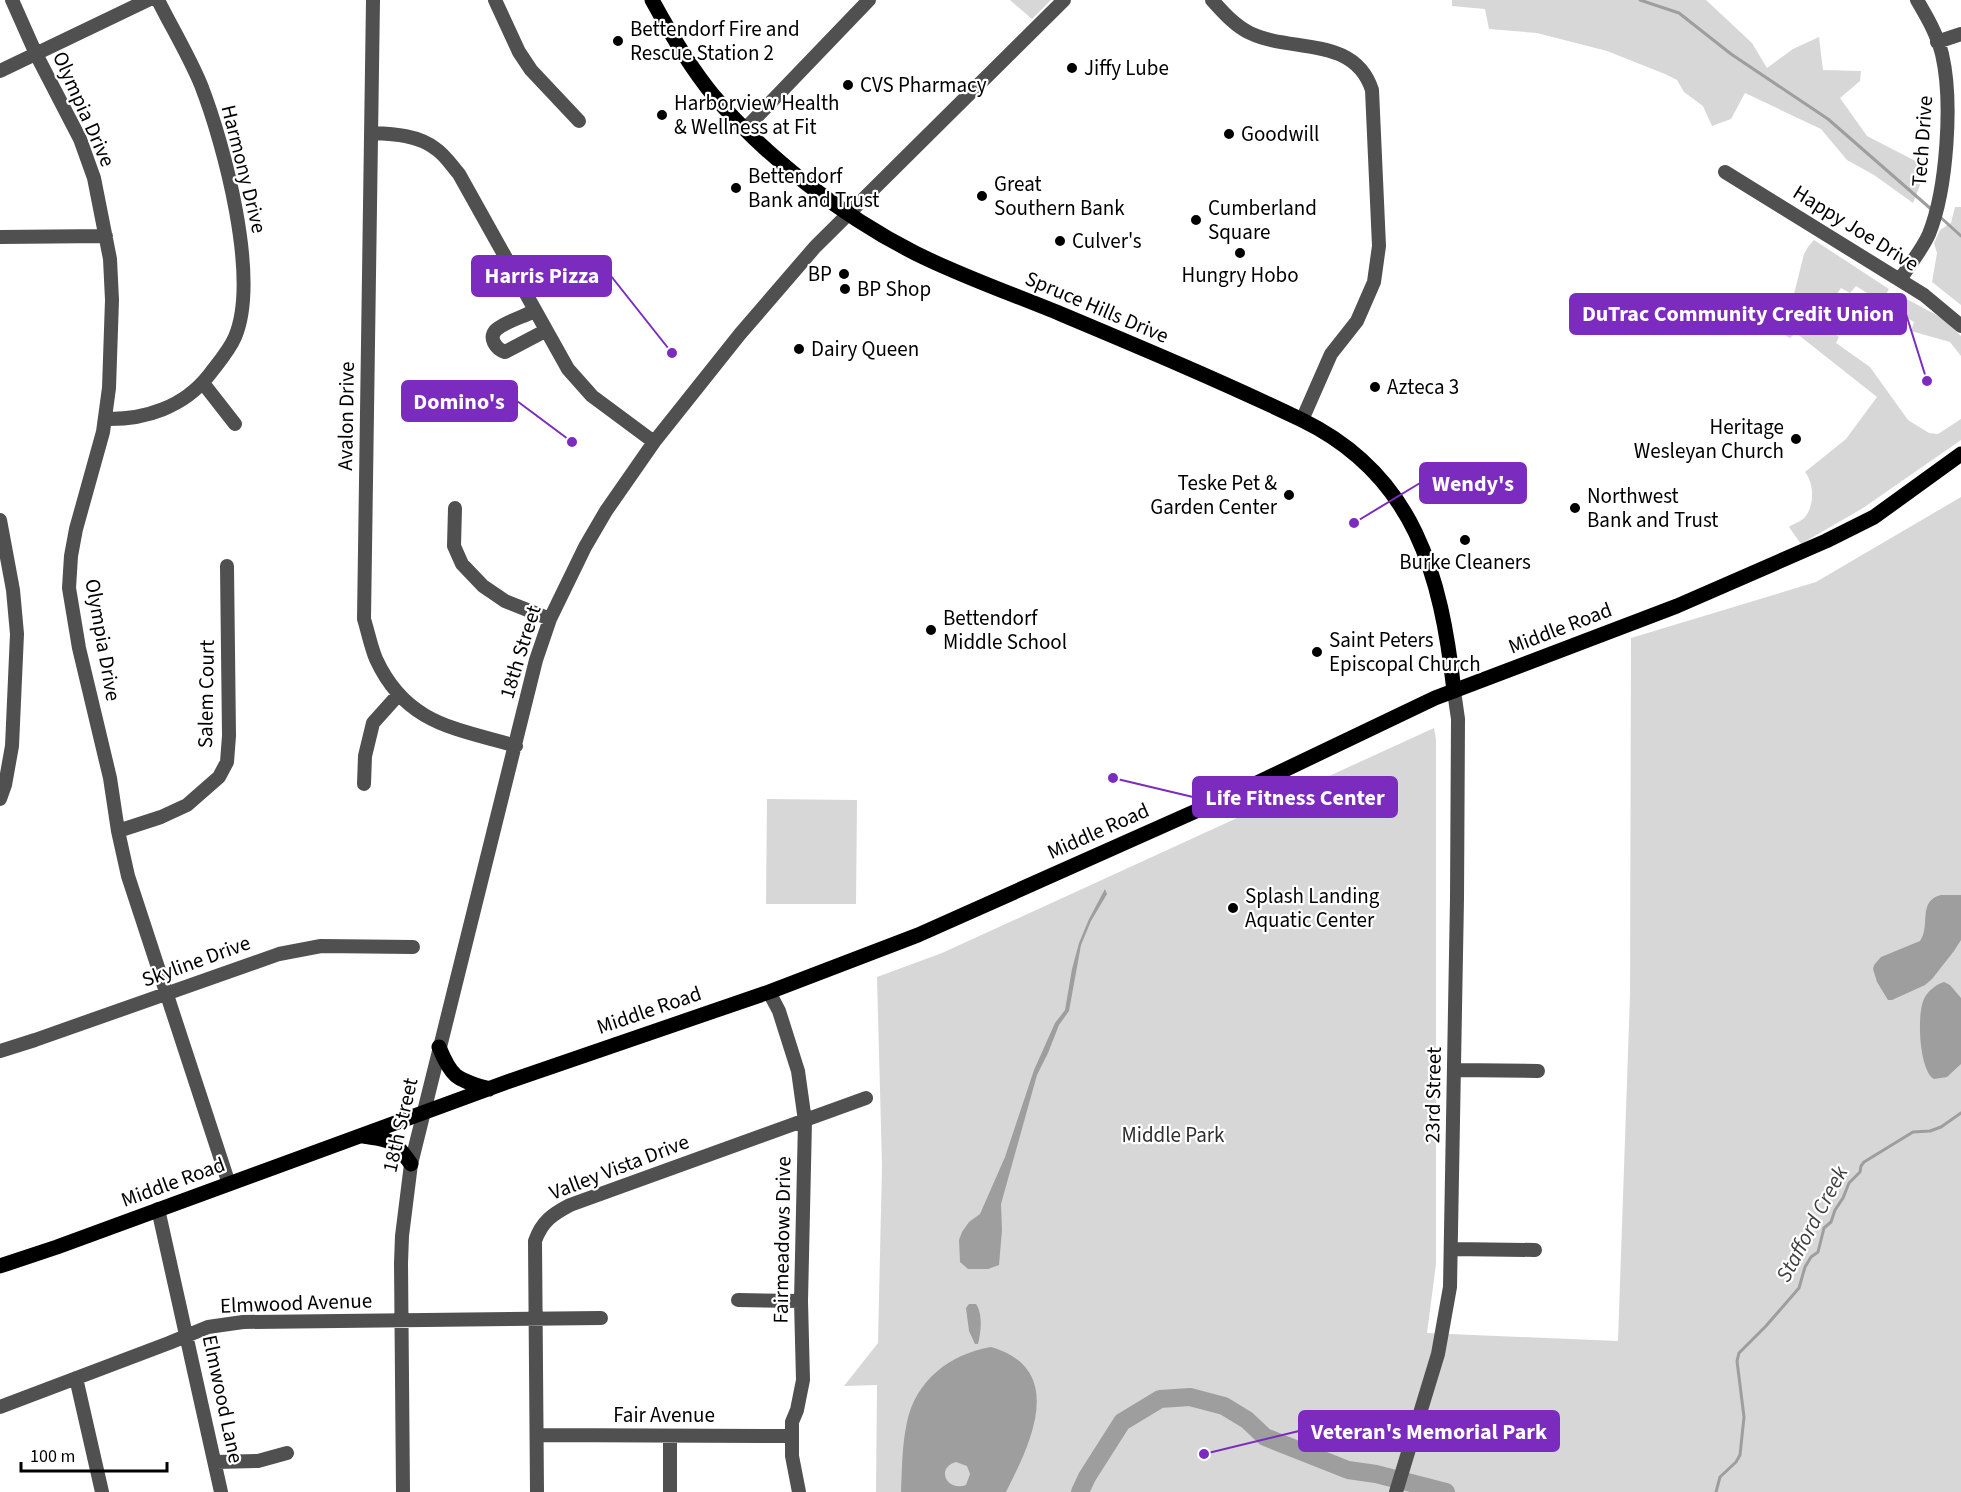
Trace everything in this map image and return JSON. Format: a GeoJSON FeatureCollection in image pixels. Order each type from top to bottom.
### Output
{"type":"FeatureCollection","features":[{"type":"Feature","properties":{"kind":"main road","name":"Spruce Hills Drive"},"geometry":{"type":"LineString","coordinates":[[652,0],[671,35],[712,94],[783,164],[848,214],[893,241],[951,270],[1072,319],[1302,420],[1330,435],[1376,474],[1412,523],[1433,571],[1451,661],[1454,691]]}},
{"type":"Feature","properties":{"kind":"main road","name":"Middle Road"},"geometry":{"type":"LineString","coordinates":[[0,1266],[489,1089],[769,992],[918,935],[1232,795],[1435,698],[1677,606],[1827,541],[1874,517],[1961,454]]}},
{"type":"Feature","properties":{"kind":"main road"},"geometry":{"type":"LineString","coordinates":[[439,1047],[447,1068],[452,1073],[462,1081],[489,1089]]}},
{"type":"Feature","properties":{"kind":"main road","name":"Middle Road"},"geometry":{"type":"LineString","coordinates":[[359,1136],[386,1139],[392,1142],[400,1148],[411,1164]]}},
{"type":"Feature","properties":{"kind":"street","name":"Olympia Drive"},"geometry":{"type":"LineString","coordinates":[[12,0],[36,54],[80,139],[94,178],[110,259],[112,300],[105,419],[71,555],[69,588],[79,648],[110,778],[117,831],[128,876],[229,1184]]}},
{"type":"Feature","properties":{"kind":"street"},"geometry":{"type":"LineString","coordinates":[[0,71],[148,0]]}},
{"type":"Feature","properties":{"kind":"street","name":"Harmony Drive"},"geometry":{"type":"LineString","coordinates":[[105,419],[141,417],[176,404],[202,383],[224,355],[235,338],[242,313],[243,279],[240,231],[219,139],[200,84],[158,0]]}},
{"type":"Feature","properties":{"kind":"street","name":"Avalon Drive"},"geometry":{"type":"LineString","coordinates":[[373,0],[364,619],[376,658],[410,707],[437,723],[516,746]]}},
{"type":"Feature","properties":{"kind":"street"},"geometry":{"type":"LineString","coordinates":[[495,0],[519,52],[531,70],[579,120]]}},
{"type":"Feature","properties":{"kind":"street"},"geometry":{"type":"LineString","coordinates":[[745,129],[869,0]]}},
{"type":"Feature","properties":{"kind":"street","name":"18th Street"},"geometry":{"type":"LineString","coordinates":[[403,1492],[402,1236],[411,1164],[536,660],[550,619],[585,547],[606,511],[654,442],[755,316],[815,247],[1064,0]]}},
{"type":"Feature","properties":{"kind":"street"},"geometry":{"type":"LineString","coordinates":[[1212,0],[1230,19],[1248,33],[1331,51],[1348,58],[1369,80],[1372,90],[1379,246],[1374,282],[1357,321],[1331,354],[1302,420]]}},
{"type":"Feature","properties":{"kind":"street","name":"Tech Drive"},"geometry":{"type":"LineString","coordinates":[[1900,280],[1928,236],[1937,211],[1944,172],[1948,91],[1942,53],[1930,22],[1917,0]]}},
{"type":"Feature","properties":{"kind":"street"},"geometry":{"type":"LineString","coordinates":[[1937,42],[1961,34]]}},
{"type":"Feature","properties":{"kind":"street"},"geometry":{"type":"LineString","coordinates":[[372,133],[408,136],[436,149],[459,174],[534,312],[568,369],[590,393],[654,442]]}},
{"type":"Feature","properties":{"kind":"street","name":"Happy Joe Drive"},"geometry":{"type":"LineString","coordinates":[[1725,172],[1900,280],[1938,306],[1961,326]]}},
{"type":"Feature","properties":{"kind":"street"},"geometry":{"type":"LineString","coordinates":[[0,237],[106,236]]}},
{"type":"Feature","properties":{"kind":"street"},"geometry":{"type":"LineString","coordinates":[[534,312],[497,329],[493,335],[493,342],[498,350],[505,352],[545,331]]}},
{"type":"Feature","properties":{"kind":"street"},"geometry":{"type":"LineString","coordinates":[[202,383],[235,424]]}},
{"type":"Feature","properties":{"kind":"street"},"geometry":{"type":"LineString","coordinates":[[455,508],[454,546],[462,564],[483,586],[505,601],[550,619]]}},
{"type":"Feature","properties":{"kind":"street"},"geometry":{"type":"LineString","coordinates":[[0,520],[13,590],[17,634],[12,746],[0,799]]}},
{"type":"Feature","properties":{"kind":"street","name":"Salem Court"},"geometry":{"type":"LineString","coordinates":[[117,831],[161,817],[187,805],[219,777],[227,762],[229,736],[227,566]]}},
{"type":"Feature","properties":{"kind":"street","name":"23rd Street"},"geometry":{"type":"LineString","coordinates":[[1396,1492],[1441,1342],[1450,1287],[1458,719],[1454,691]]}},
{"type":"Feature","properties":{"kind":"street"},"geometry":{"type":"LineString","coordinates":[[364,784],[365,756],[372,723],[399,694]]}},
{"type":"Feature","properties":{"kind":"street","name":"Skyline Drive"},"geometry":{"type":"LineString","coordinates":[[0,1051],[290,952],[321,946],[413,946]]}},
{"type":"Feature","properties":{"kind":"street","name":"Fairmeadows Drive"},"geometry":{"type":"LineString","coordinates":[[769,992],[778,1011],[798,1071],[805,1121],[801,1301],[803,1380],[792,1422],[792,1456],[798,1492]]}},
{"type":"Feature","properties":{"kind":"street"},"geometry":{"type":"LineString","coordinates":[[1454,1070],[1538,1071]]}},
{"type":"Feature","properties":{"kind":"street","name":"Valley Vista Drive"},"geometry":{"type":"LineString","coordinates":[[537,1492],[535,1240],[543,1223],[549,1216],[570,1205],[866,1098]]}},
{"type":"Feature","properties":{"kind":"street","name":"Elmwood Lane"},"geometry":{"type":"LineString","coordinates":[[158,1209],[221,1492]]}},
{"type":"Feature","properties":{"kind":"street"},"geometry":{"type":"LineString","coordinates":[[1452,1250],[1535,1250]]}},
{"type":"Feature","properties":{"kind":"street"},"geometry":{"type":"LineString","coordinates":[[738,1300],[801,1301]]}},
{"type":"Feature","properties":{"kind":"street","name":"Elmwood Avenue"},"geometry":{"type":"LineString","coordinates":[[0,1407],[208,1327],[243,1322],[601,1318]]}},
{"type":"Feature","properties":{"kind":"street"},"geometry":{"type":"LineString","coordinates":[[76,1378],[102,1492]]}},
{"type":"Feature","properties":{"kind":"street","name":"Fair Avenue"},"geometry":{"type":"LineString","coordinates":[[537,1435],[792,1436]]}},
{"type":"Feature","properties":{"kind":"street"},"geometry":{"type":"LineString","coordinates":[[670,1436],[670,1492]]}},
{"type":"Feature","properties":{"kind":"street"},"geometry":{"type":"LineString","coordinates":[[216,1462],[258,1461],[287,1453]]}},
{"type":"Feature","properties":{"kind":"green space"},"geometry":{"type":"Polygon","coordinates":[[[1010,0],[1051,0],[1032,19],[1010,0]]]}},
{"type":"Feature","properties":{"kind":"green space"},"geometry":{"type":"Polygon","coordinates":[[[1452,0],[1706,0],[1752,43],[1767,68],[1793,49],[1819,37],[1823,70],[1861,71],[1860,81],[1840,98],[1867,136],[1927,167],[1913,203],[1874,175],[1847,160],[1821,129],[1745,93],[1731,119],[1712,126],[1703,106],[1684,92],[1677,80],[1665,74],[1607,51],[1537,33],[1489,29],[1485,9],[1452,6],[1452,0]]]}},
{"type":"Feature","properties":{"kind":"green space"},"geometry":{"type":"Polygon","coordinates":[[[1955,207],[1961,207],[1961,305],[1932,282],[1937,253],[1934,243],[1940,230],[1951,223],[1955,207]]]}},
{"type":"Feature","properties":{"kind":"green space"},"geometry":{"type":"Polygon","coordinates":[[[1814,240],[1889,289],[1879,306],[1871,307],[1875,298],[1856,286],[1850,293],[1841,288],[1826,311],[1829,314],[1821,324],[1839,337],[1836,343],[1870,367],[1908,420],[1929,433],[1938,434],[1961,419],[1961,440],[1863,508],[1801,544],[1789,527],[1804,518],[1812,500],[1812,488],[1805,472],[1846,439],[1877,397],[1796,333],[1790,338],[1786,336],[1785,330],[1804,254],[1814,240]]]}},
{"type":"Feature","properties":{"kind":"green space"},"geometry":{"type":"Polygon","coordinates":[[[1899,295],[1942,318],[1961,336],[1961,356],[1950,342],[1911,331],[1914,322],[1897,312],[1893,319],[1889,313],[1899,295]]]}},
{"type":"Feature","properties":{"kind":"green space","name":"Middle Park"},"geometry":{"type":"Polygon","coordinates":[[[1961,497],[1961,1492],[876,1492],[877,1385],[844,1386],[878,1343],[882,1165],[877,977],[942,953],[1434,728],[1436,739],[1436,1264],[1427,1333],[1618,1341],[1630,995],[1631,638],[1816,582],[1961,497]]]}},
{"type":"Feature","properties":{"kind":"green space"},"geometry":{"type":"Polygon","coordinates":[[[767,799],[857,800],[856,904],[766,904],[767,799]]]}},
{"type":"Feature","properties":{"kind":"shaded area"},"geometry":{"type":"Polygon","coordinates":[[[1105,889],[1107,894],[1091,921],[1081,945],[1069,1011],[1059,1025],[1037,1075],[1001,1204],[1002,1230],[999,1265],[988,1269],[968,1269],[960,1262],[959,1240],[969,1222],[980,1214],[1005,1157],[1034,1070],[1055,1023],[1065,1010],[1079,943],[1105,889]]]}},
{"type":"Feature","properties":{"kind":"shaded area"},"geometry":{"type":"Polygon","coordinates":[[[1941,895],[1961,895],[1961,940],[1925,985],[1888,1000],[1877,982],[1874,965],[1881,957],[1920,941],[1925,928],[1929,903],[1941,895]]]}},
{"type":"Feature","properties":{"kind":"shaded area"},"geometry":{"type":"Polygon","coordinates":[[[1944,982],[1950,985],[1961,998],[1961,1064],[1947,1077],[1934,1079],[1929,1074],[1922,1053],[1920,1027],[1922,1004],[1933,988],[1944,982]]]}},
{"type":"Feature","properties":{"kind":"shaded area"},"geometry":{"type":"Polygon","coordinates":[[[969,1304],[976,1304],[980,1313],[981,1329],[978,1344],[975,1344],[969,1331],[966,1308],[969,1304]]]}},
{"type":"Feature","properties":{"kind":"shaded area"},"geometry":{"type":"Polygon","coordinates":[[[991,1347],[1014,1358],[1029,1372],[1036,1390],[1036,1409],[1032,1430],[1025,1452],[1006,1492],[901,1492],[905,1431],[918,1394],[937,1371],[962,1356],[991,1347]],[[956,1462],[950,1465],[946,1469],[946,1478],[953,1485],[966,1485],[970,1474],[967,1466],[956,1462]]]}},
{"type":"Feature","properties":{"kind":"waterway"},"geometry":{"type":"LineString","coordinates":[[1640,0],[1679,13],[1731,54],[1828,119],[1931,209]]}},
{"type":"Feature","properties":{"kind":"waterway"},"geometry":{"type":"LineString","coordinates":[[1938,215],[1961,236]]}},
{"type":"Feature","properties":{"kind":"waterway","name":"Stafford Creek"},"geometry":{"type":"LineString","coordinates":[[1716,1492],[1720,1477],[1740,1455],[1744,1417],[1737,1361],[1739,1353],[1799,1288],[1805,1267],[1811,1257],[1818,1252],[1824,1228],[1831,1222],[1849,1183],[1860,1172],[1864,1162],[1913,1132],[1930,1131],[1941,1127],[1961,1113]]}},
{"type":"Feature","properties":{"kind":"waterway"},"geometry":{"type":"LineString","coordinates":[[1080,1492],[1122,1422],[1160,1399],[1190,1397],[1224,1406],[1247,1420],[1265,1437],[1348,1470],[1376,1474],[1446,1492]]}},
{"type":"Feature","properties":{"kind":"place","name":"Bettendorf Fire and Rescue Station 2"},"geometry":{"type":"Point","coordinates":[618,41]}},
{"type":"Feature","properties":{"kind":"place","name":"Jiffy Lube"},"geometry":{"type":"Point","coordinates":[1072,68]}},
{"type":"Feature","properties":{"kind":"place","name":"CVS Pharmacy"},"geometry":{"type":"Point","coordinates":[848,85]}},
{"type":"Feature","properties":{"kind":"place","name":"Harborview Health & Wellness at Fit"},"geometry":{"type":"Point","coordinates":[662,115]}},
{"type":"Feature","properties":{"kind":"place","name":"Goodwill"},"geometry":{"type":"Point","coordinates":[1229,134]}},
{"type":"Feature","properties":{"kind":"place","name":"Bettendorf Bank and Trust"},"geometry":{"type":"Point","coordinates":[736,188]}},
{"type":"Feature","properties":{"kind":"place","name":"Great Southern Bank"},"geometry":{"type":"Point","coordinates":[982,196]}},
{"type":"Feature","properties":{"kind":"place","name":"Cumberland Square"},"geometry":{"type":"Point","coordinates":[1196,220]}},
{"type":"Feature","properties":{"kind":"place","name":"Culver's"},"geometry":{"type":"Point","coordinates":[1060,241]}},
{"type":"Feature","properties":{"kind":"place","name":"Hungry Hobo"},"geometry":{"type":"Point","coordinates":[1240,253]}},
{"type":"Feature","properties":{"kind":"place","name":"BP"},"geometry":{"type":"Point","coordinates":[844,274]}},
{"type":"Feature","properties":{"kind":"place","name":"BP Shop"},"geometry":{"type":"Point","coordinates":[845,289]}},
{"type":"Feature","properties":{"kind":"place","name":"Dairy Queen"},"geometry":{"type":"Point","coordinates":[799,349]}},
{"type":"Feature","properties":{"kind":"place","name":"Harris Pizza"},"geometry":{"type":"Point","coordinates":[672,353]}},
{"type":"Feature","properties":{"kind":"place","name":"DuTrac Community Credit Union"},"geometry":{"type":"Point","coordinates":[1927,381]}},
{"type":"Feature","properties":{"kind":"place","name":"Azteca 3"},"geometry":{"type":"Point","coordinates":[1375,387]}},
{"type":"Feature","properties":{"kind":"place","name":"Heritage Wesleyan Church"},"geometry":{"type":"Point","coordinates":[1796,439]}},
{"type":"Feature","properties":{"kind":"place","name":"Domino's"},"geometry":{"type":"Point","coordinates":[572,442]}},
{"type":"Feature","properties":{"kind":"place","name":"Teske Pet & Garden Center"},"geometry":{"type":"Point","coordinates":[1289,495]}},
{"type":"Feature","properties":{"kind":"place","name":"Northwest Bank and Trust"},"geometry":{"type":"Point","coordinates":[1575,508]}},
{"type":"Feature","properties":{"kind":"place","name":"Wendy's"},"geometry":{"type":"Point","coordinates":[1354,523]}},
{"type":"Feature","properties":{"kind":"place","name":"Burke Cleaners"},"geometry":{"type":"Point","coordinates":[1465,540]}},
{"type":"Feature","properties":{"kind":"place","name":"Bettendorf Middle School"},"geometry":{"type":"Point","coordinates":[931,630]}},
{"type":"Feature","properties":{"kind":"place","name":"Saint Peters Episcopal Church"},"geometry":{"type":"Point","coordinates":[1317,652]}},
{"type":"Feature","properties":{"kind":"place","name":"Life Fitness Center"},"geometry":{"type":"Point","coordinates":[1113,778]}},
{"type":"Feature","properties":{"kind":"place","name":"Splash Landing Aquatic Center"},"geometry":{"type":"Point","coordinates":[1233,908]}},
{"type":"Feature","properties":{"kind":"place","name":"Veteran's Memorial Park"},"geometry":{"type":"Point","coordinates":[1204,1454]}}]}
